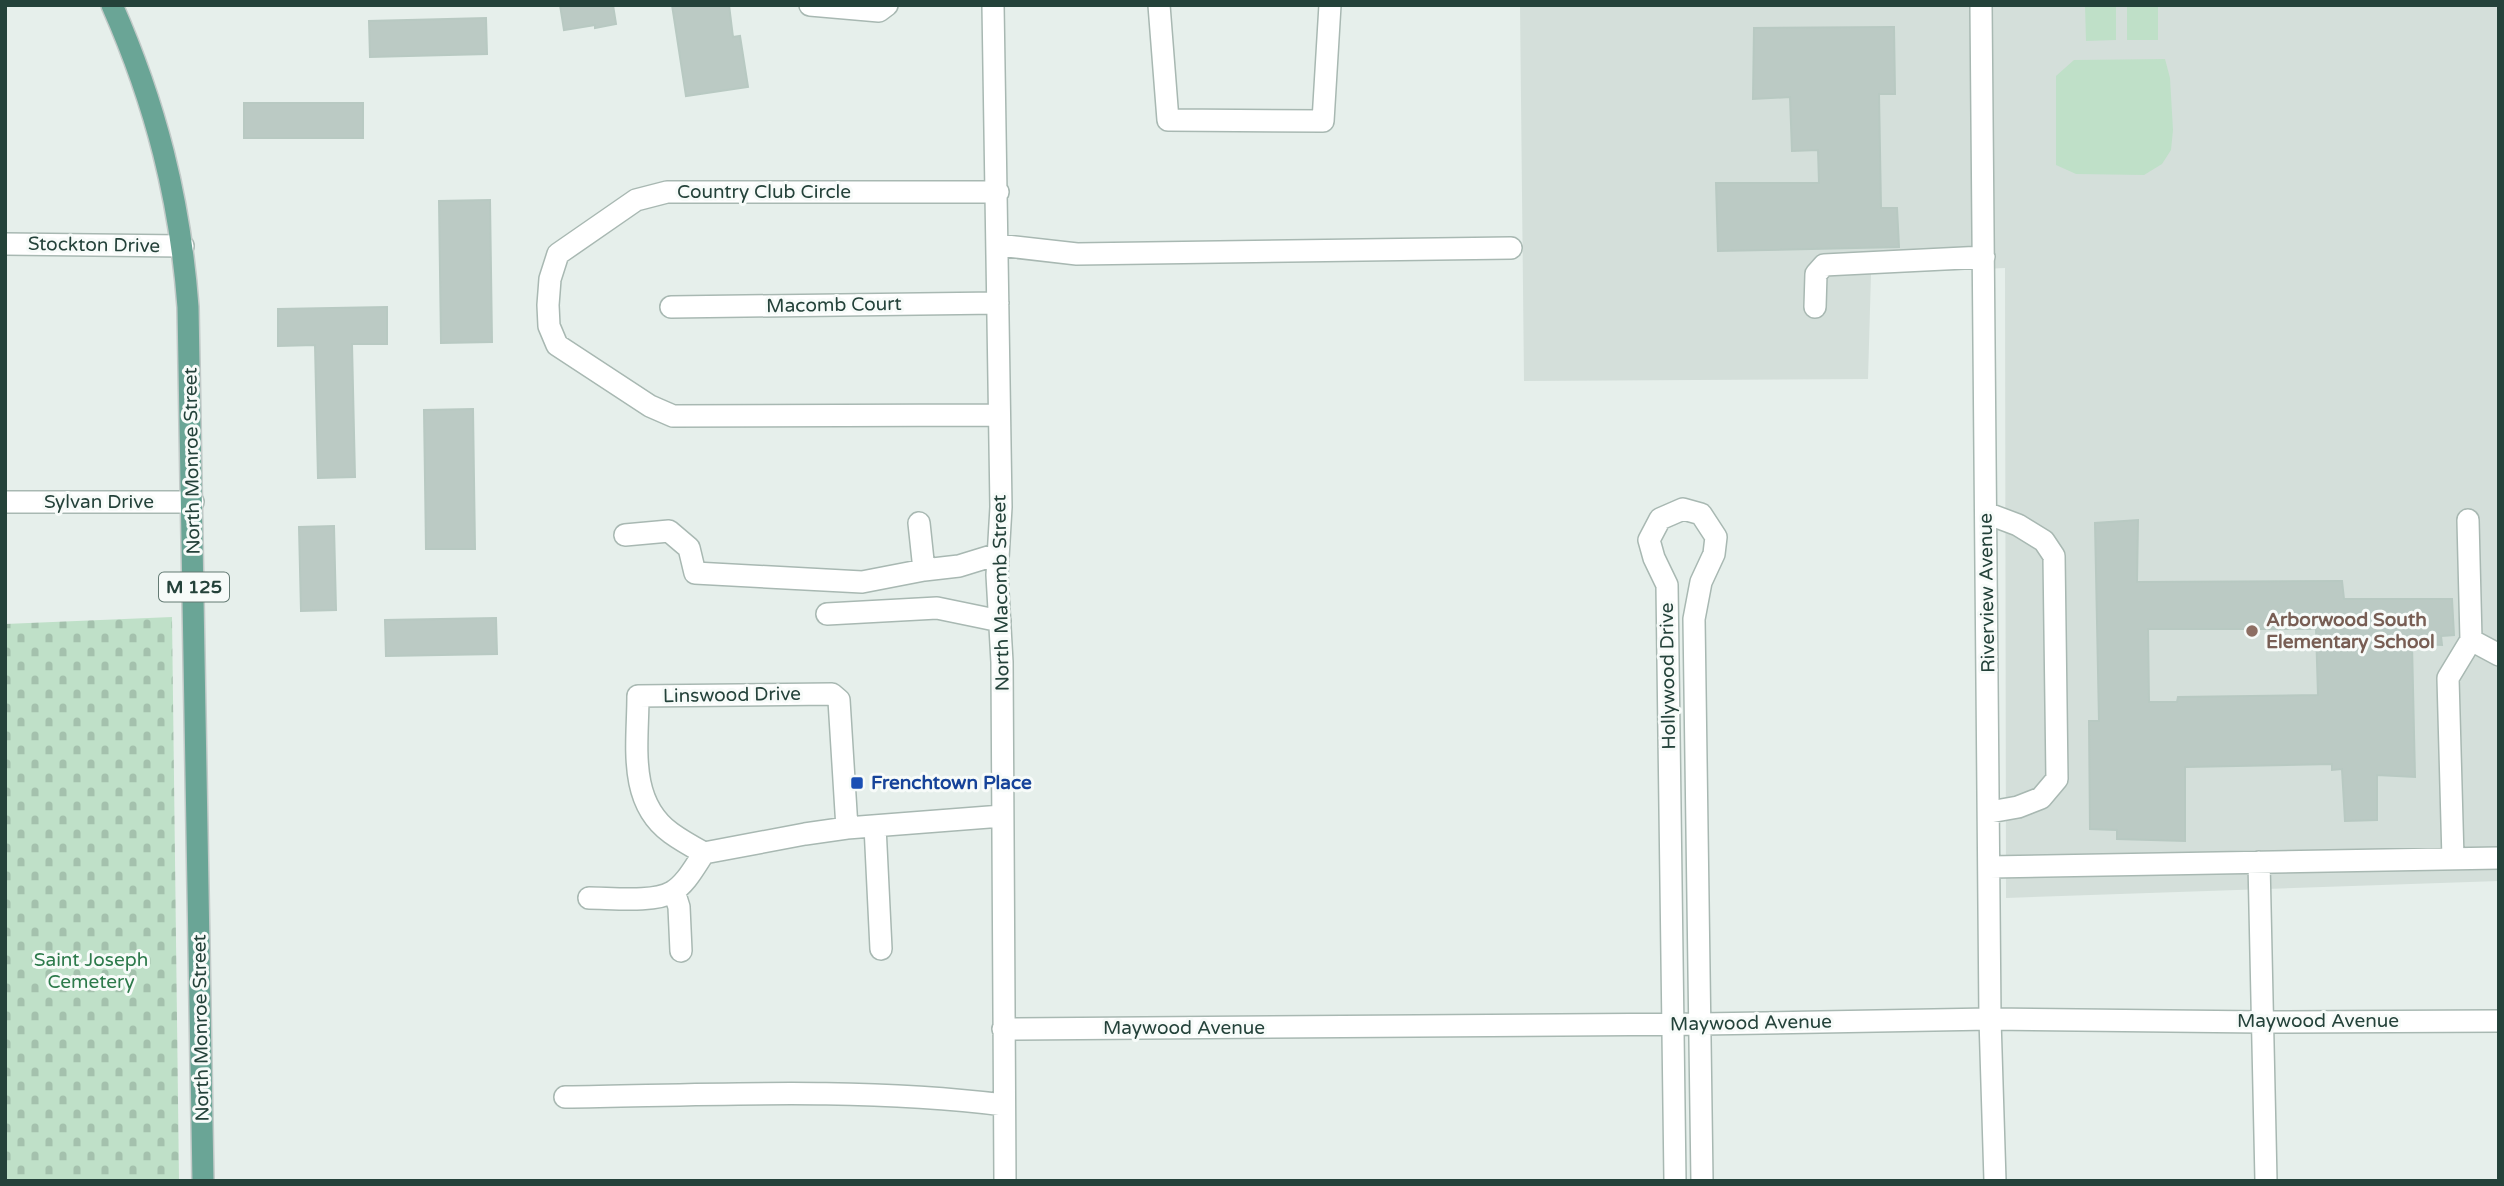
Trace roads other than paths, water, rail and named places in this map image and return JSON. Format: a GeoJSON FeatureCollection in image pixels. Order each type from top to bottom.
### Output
{"type":"FeatureCollection","features":[{"type":"Feature","properties":{"kind":"main road","name":"North Monroe Street"},"geometry":{"type":"LineString","coordinates":[[112,5],[139,72],[162,143],[183,246],[188,307],[203,1181]]}},
{"type":"Feature","properties":{"kind":"street"},"geometry":{"type":"LineString","coordinates":[[810,5],[879,11],[887,5]]}},
{"type":"Feature","properties":{"kind":"street","name":"North Macomb Street"},"geometry":{"type":"LineString","coordinates":[[993,5],[998,192],[998,415],[1001,507],[998,554],[1002,662],[1005,1181]]}},
{"type":"Feature","properties":{"kind":"street"},"geometry":{"type":"LineString","coordinates":[[1159,5],[1168,120],[1323,121],[1330,5]]}},
{"type":"Feature","properties":{"kind":"street","name":"Riverview Avenue"},"geometry":{"type":"LineString","coordinates":[[1981,5],[1990,1019],[1995,1181]]}},
{"type":"Feature","properties":{"kind":"street","name":"Country Club Circle"},"geometry":{"type":"LineString","coordinates":[[998,192],[667,192],[636,200],[558,254],[550,279],[548,305],[549,326],[557,345],[650,406],[673,416],[998,415]]}},
{"type":"Feature","properties":{"kind":"street","name":"Stockton Drive"},"geometry":{"type":"LineString","coordinates":[[5,244],[183,246]]}},
{"type":"Feature","properties":{"kind":"street"},"geometry":{"type":"LineString","coordinates":[[998,245],[1077,254],[1511,248]]}},
{"type":"Feature","properties":{"kind":"street"},"geometry":{"type":"LineString","coordinates":[[1815,307],[1816,274],[1824,265],[1984,257]]}},
{"type":"Feature","properties":{"kind":"street","name":"Macomb Court"},"geometry":{"type":"LineString","coordinates":[[671,307],[998,303]]}},
{"type":"Feature","properties":{"kind":"street","name":"Sylvan Drive"},"geometry":{"type":"LineString","coordinates":[[5,502],[193,502]]}},
{"type":"Feature","properties":{"kind":"street","name":"Hollywood Drive"},"geometry":{"type":"LineString","coordinates":[[1675,1181],[1667,585],[1649,540],[1660,519],[1683,509],[1701,514],[1716,537],[1714,554],[1701,582],[1694,619],[1702,1024],[1702,1181]]}},
{"type":"Feature","properties":{"kind":"street"},"geometry":{"type":"LineString","coordinates":[[1986,513],[2018,525],[2044,541],[2054,556],[2057,779],[2041,798],[2018,807],[1990,813]]}},
{"type":"Feature","properties":{"kind":"street"},"geometry":{"type":"LineString","coordinates":[[2453,859],[2448,678],[2471,640],[2468,520]]}},
{"type":"Feature","properties":{"kind":"street"},"geometry":{"type":"LineString","coordinates":[[919,523],[924,570]]}},
{"type":"Feature","properties":{"kind":"street"},"geometry":{"type":"LineString","coordinates":[[625,535],[669,531],[689,548],[695,573],[862,582],[959,566],[998,554]]}},
{"type":"Feature","properties":{"kind":"street"},"geometry":{"type":"LineString","coordinates":[[827,614],[937,608],[1000,621]]}},
{"type":"Feature","properties":{"kind":"street"},"geometry":{"type":"LineString","coordinates":[[2471,640],[2499,655]]}},
{"type":"Feature","properties":{"kind":"street","name":"Linswood Drive"},"geometry":{"type":"LineString","coordinates":[[704,853],[670,832],[654,817],[643,797],[638,776],[638,696],[832,694],[839,700],[847,828]]}},
{"type":"Feature","properties":{"kind":"street"},"geometry":{"type":"LineString","coordinates":[[589,898],[660,897],[674,891],[704,853],[847,828],[1002,816]]}},
{"type":"Feature","properties":{"kind":"street"},"geometry":{"type":"LineString","coordinates":[[875,826],[881,949]]}},
{"type":"Feature","properties":{"kind":"street"},"geometry":{"type":"LineString","coordinates":[[1990,867],[2499,858]]}},
{"type":"Feature","properties":{"kind":"street"},"geometry":{"type":"LineString","coordinates":[[2259,862],[2266,1181]]}},
{"type":"Feature","properties":{"kind":"street"},"geometry":{"type":"LineString","coordinates":[[674,891],[679,907],[681,951]]}},
{"type":"Feature","properties":{"kind":"street","name":"Maywood Avenue"},"geometry":{"type":"LineString","coordinates":[[1003,1029],[1990,1019],[2499,1021]]}},
{"type":"Feature","properties":{"kind":"street"},"geometry":{"type":"LineString","coordinates":[[565,1097],[882,1094],[943,1097],[1004,1105]]}},
{"type":"Feature","properties":{"kind":"place","name":"Arborwood South Elementary School"},"geometry":{"type":"Point","coordinates":[2252,631]}},
{"type":"Feature","properties":{"kind":"place","name":"Frenchtown Place"},"geometry":{"type":"Point","coordinates":[857,783]}},
{"type":"Feature","properties":{"kind":"park label","name":"Saint Joseph Cemetery"},"geometry":{"type":"Point","coordinates":[91,971]}}]}
